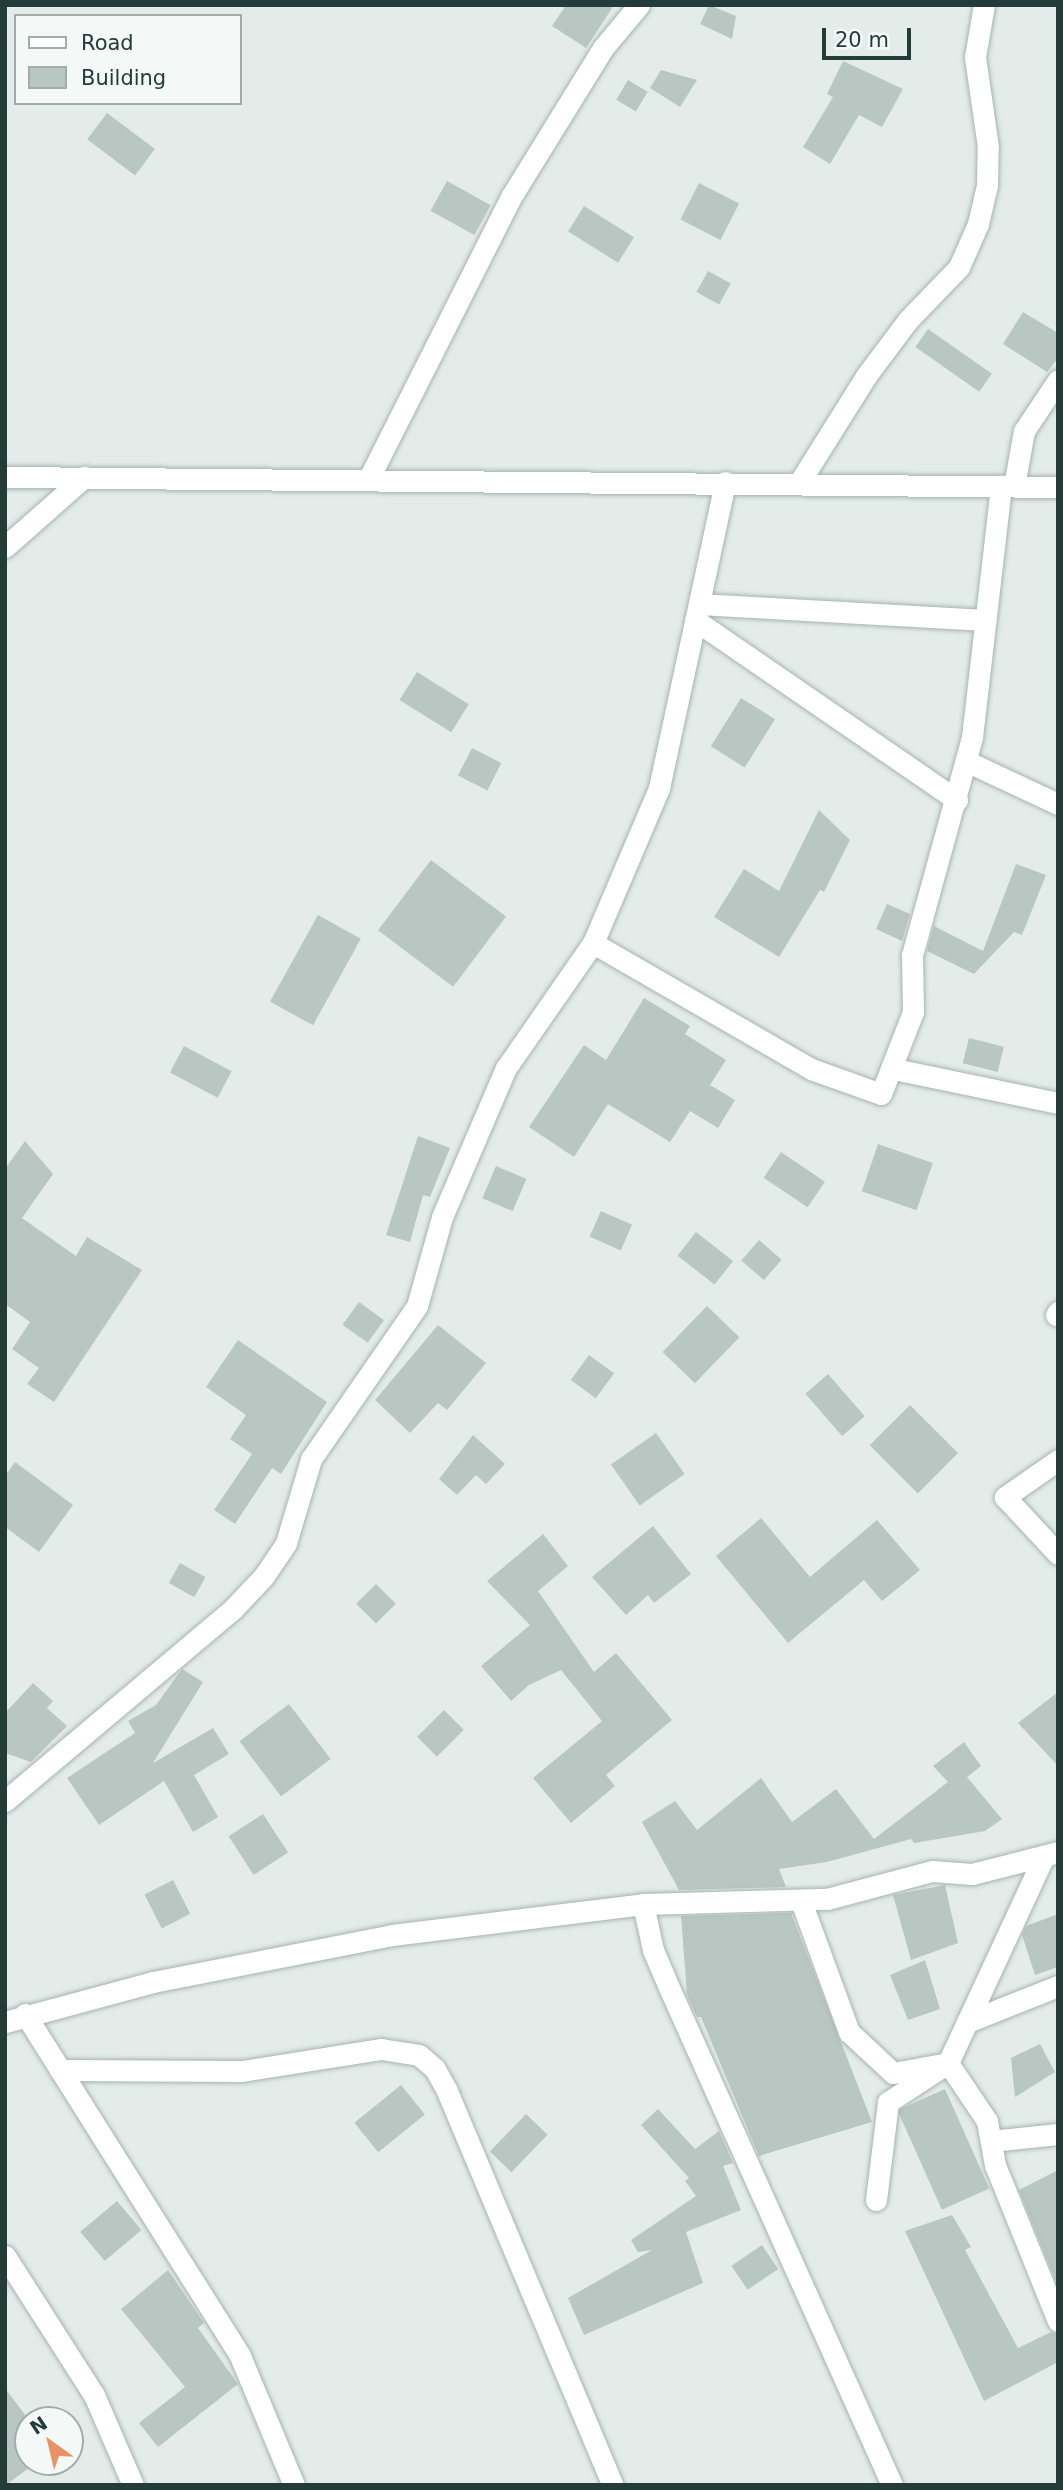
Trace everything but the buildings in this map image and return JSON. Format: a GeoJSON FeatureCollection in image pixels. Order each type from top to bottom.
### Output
{"type":"FeatureCollection","features":[{"type":"Feature","properties":{"kind":"street"},"geometry":{"type":"LineString","coordinates":[[369,478],[511,197],[603,48],[639,5]]}},
{"type":"Feature","properties":{"kind":"street"},"geometry":{"type":"LineString","coordinates":[[799,483],[866,376],[908,320],[959,267],[978,224],[987,186],[988,147],[975,57],[984,5]]}},
{"type":"Feature","properties":{"kind":"street"},"geometry":{"type":"LineString","coordinates":[[593,943],[811,1069],[881,1094],[894,1069],[913,1012],[915,944],[966,761],[1007,486],[1024,431],[1058,380]]}},
{"type":"Feature","properties":{"kind":"street"},"geometry":{"type":"LineString","coordinates":[[5,477],[369,478],[1058,487]]}},
{"type":"Feature","properties":{"kind":"street"},"geometry":{"type":"LineString","coordinates":[[5,547],[84,477]]}},
{"type":"Feature","properties":{"kind":"street"},"geometry":{"type":"LineString","coordinates":[[5,1801],[233,1609],[264,1576],[286,1543],[311,1459],[417,1306],[442,1217],[506,1068],[593,943],[659,788],[725,482]]}},
{"type":"Feature","properties":{"kind":"street"},"geometry":{"type":"LineString","coordinates":[[697,612],[986,620]]}},
{"type":"Feature","properties":{"kind":"street"},"geometry":{"type":"LineString","coordinates":[[697,612],[957,800]]}},
{"type":"Feature","properties":{"kind":"street"},"geometry":{"type":"LineString","coordinates":[[966,761],[1058,804]]}},
{"type":"Feature","properties":{"kind":"street"},"geometry":{"type":"LineString","coordinates":[[894,1069],[1058,1103]]}},
{"type":"Feature","properties":{"kind":"street"},"geometry":{"type":"LineString","coordinates":[[1058,1460],[1004,1497],[1058,1555]]}},
{"type":"Feature","properties":{"kind":"street"},"geometry":{"type":"LineString","coordinates":[[294,2485],[240,2357],[60,2070],[15,2018],[153,1982],[391,1935],[643,1904],[827,1899],[932,1871],[972,1874],[1051,1854]]}},
{"type":"Feature","properties":{"kind":"street"},"geometry":{"type":"LineString","coordinates":[[876,2200],[888,2102],[948,2063],[1051,1854]]}},
{"type":"Feature","properties":{"kind":"street"},"geometry":{"type":"LineString","coordinates":[[801,1901],[849,2032],[893,2073],[948,2063]]}},
{"type":"Feature","properties":{"kind":"street"},"geometry":{"type":"LineString","coordinates":[[643,1904],[653,1950],[892,2485]]}},
{"type":"Feature","properties":{"kind":"street"},"geometry":{"type":"LineString","coordinates":[[967,2022],[1058,1986]]}},
{"type":"Feature","properties":{"kind":"street"},"geometry":{"type":"LineString","coordinates":[[60,2070],[242,2071],[381,2049],[419,2054],[435,2069],[447,2091],[612,2485]]}},
{"type":"Feature","properties":{"kind":"street"},"geometry":{"type":"LineString","coordinates":[[948,2063],[987,2121],[1024,2244],[1058,2321]]}},
{"type":"Feature","properties":{"kind":"street"},"geometry":{"type":"LineString","coordinates":[[991,2141],[1058,2134]]}},
{"type":"Feature","properties":{"kind":"street"},"geometry":{"type":"LineString","coordinates":[[5,2256],[94,2395],[133,2485]]}}]}
